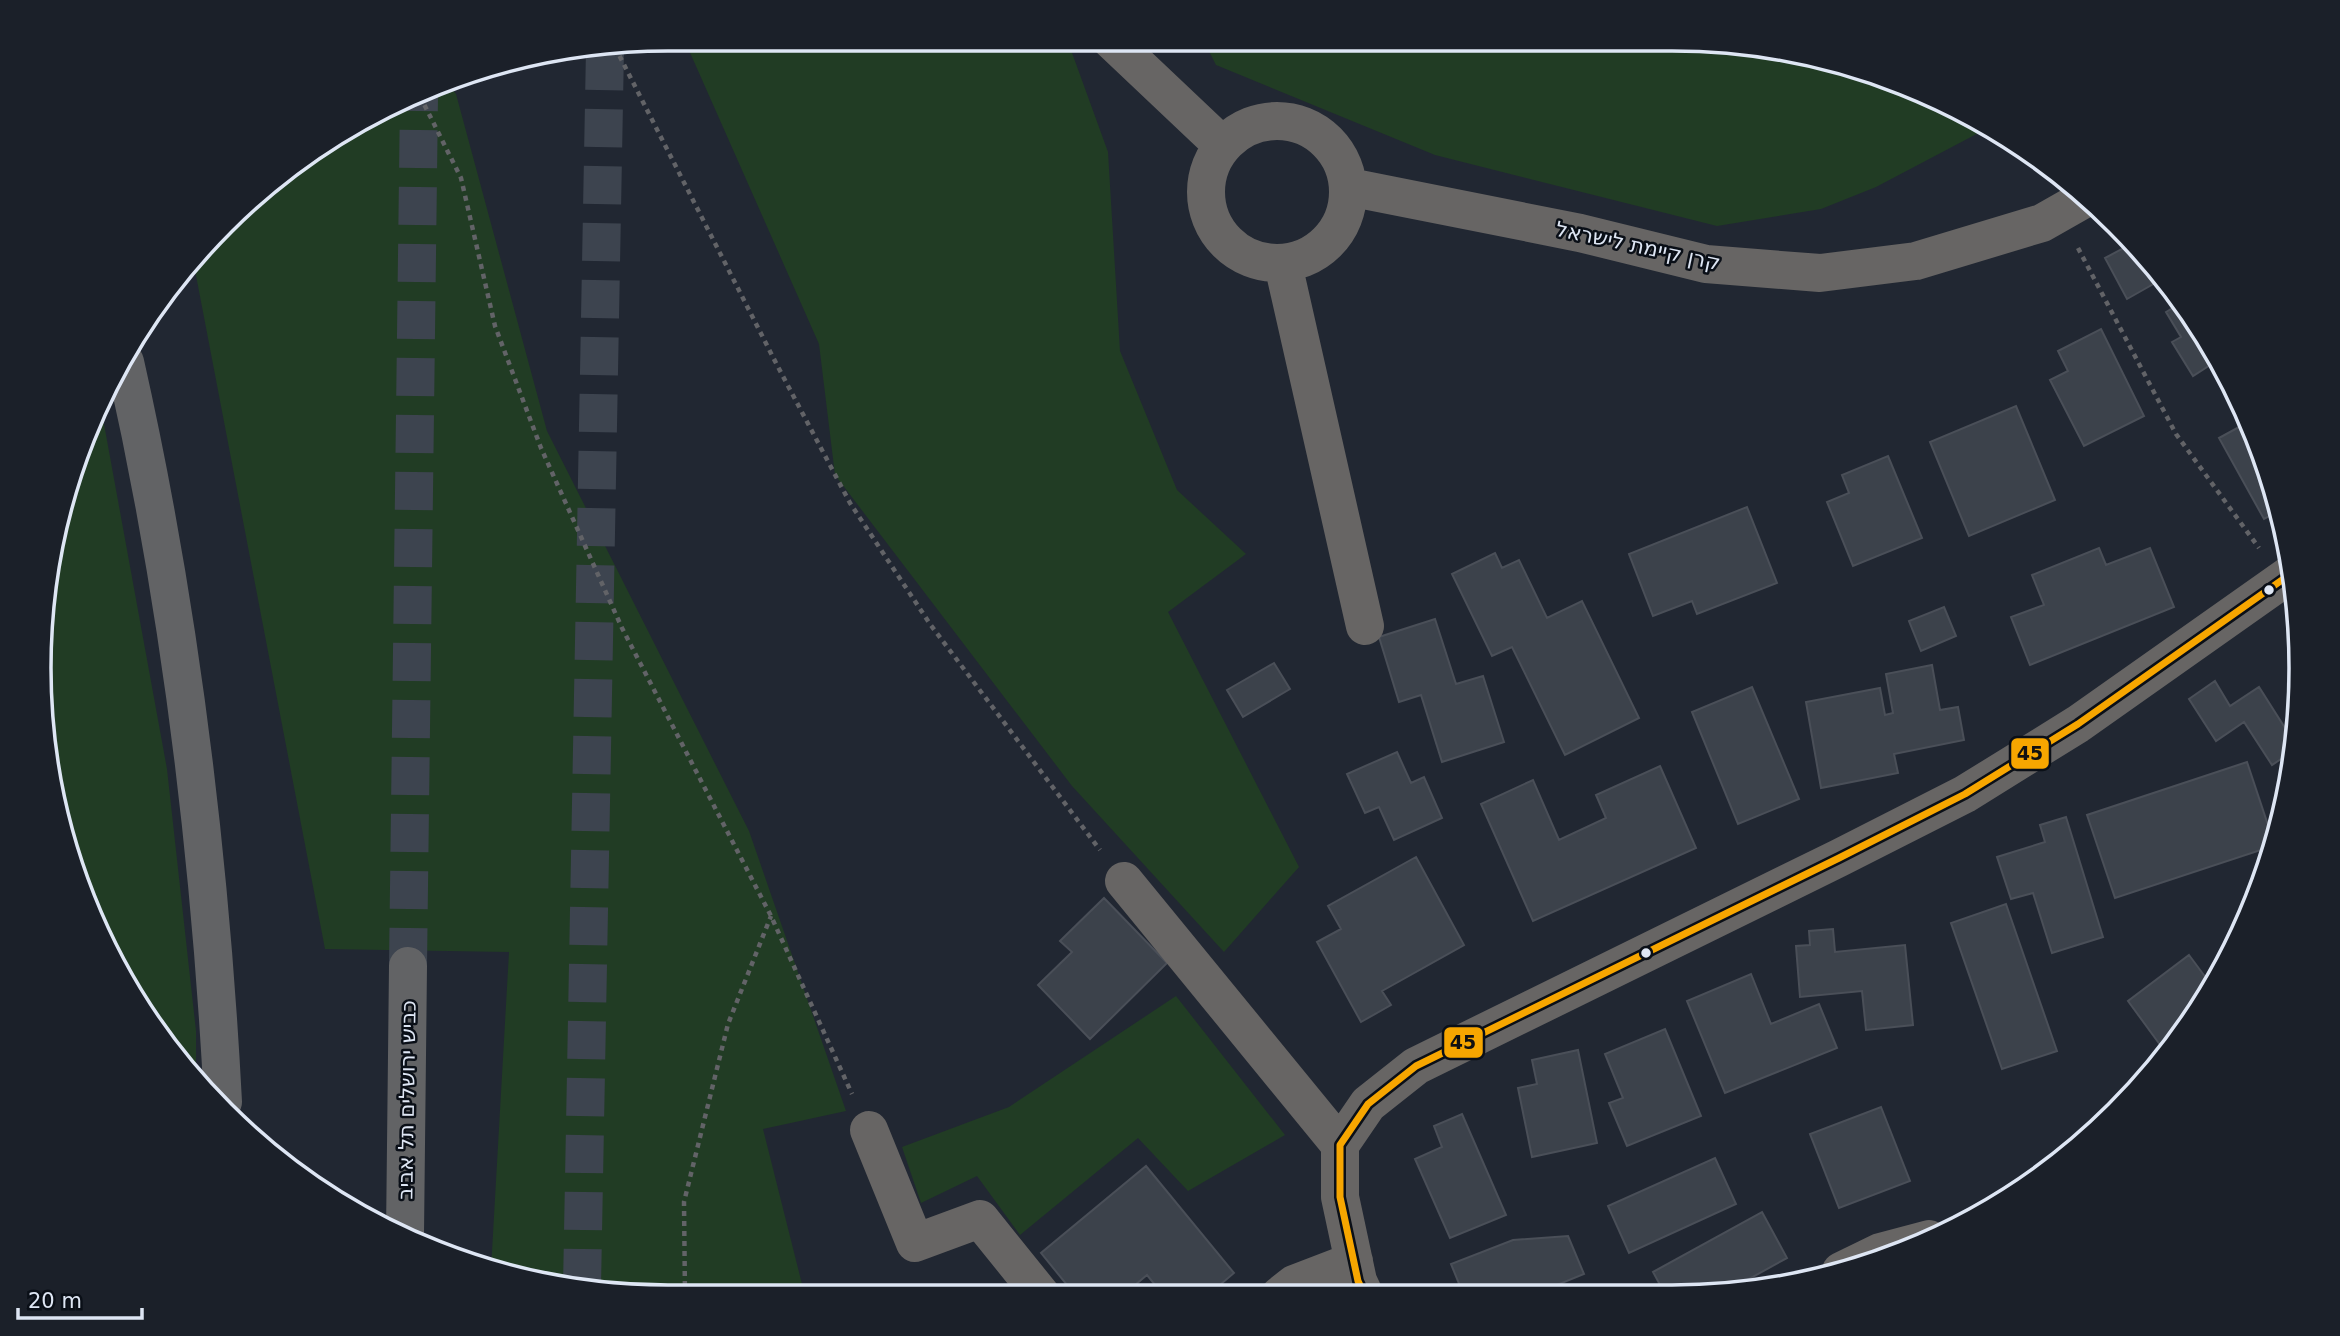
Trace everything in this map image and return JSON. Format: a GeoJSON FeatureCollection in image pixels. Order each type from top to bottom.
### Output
{"type":"FeatureCollection","features":[{"type":"Feature","properties":{"kind":"highway"},"geometry":{"type":"LineString","coordinates":[[127,371],[165,559],[192,737],[212,924],[223,1094]]}},
{"type":"Feature","properties":{"kind":"highway","name":"כביש ירושלים תל אביב"},"geometry":{"type":"LineString","coordinates":[[405,1226],[408,966]]}},
{"type":"Feature","properties":{"kind":"street"},"geometry":{"type":"LineString","coordinates":[[1123,51],[1222,145]]}},
{"type":"Feature","properties":{"kind":"street"},"geometry":{"type":"LineString","coordinates":[[1288,120],[1311,128],[1331,144],[1344,165],[1349,187],[1347,209],[1338,230],[1323,247],[1304,258],[1283,264],[1261,262],[1240,253],[1221,237],[1209,215],[1205,191],[1209,167],[1222,145],[1241,129],[1264,121],[1288,120]]}},
{"type":"Feature","properties":{"kind":"street","name":"קרן קיימת לישראל"},"geometry":{"type":"LineString","coordinates":[[1349,187],[1580,233],[1706,264],[1820,273],[1916,261],[2042,223],[2073,205]]}},
{"type":"Feature","properties":{"kind":"street"},"geometry":{"type":"LineString","coordinates":[[1283,264],[1365,626]]}},
{"type":"Feature","properties":{"kind":"street"},"geometry":{"type":"LineString","coordinates":[[1293,1285],[1359,1279],[1340,1197],[1340,1145],[1368,1104],[1416,1066],[1965,794],[2078,724],[2283,579]]}},
{"type":"Feature","properties":{"kind":"street"},"geometry":{"type":"LineString","coordinates":[[1124,881],[1340,1145]]}},
{"type":"Feature","properties":{"kind":"street"},"geometry":{"type":"LineString","coordinates":[[869,1130],[915,1243],[980,1219],[1033,1285]]}},
{"type":"Feature","properties":{"kind":"path"},"geometry":{"type":"LineString","coordinates":[[618,53],[850,503],[930,624],[1124,881]]}},
{"type":"Feature","properties":{"kind":"path"},"geometry":{"type":"LineString","coordinates":[[423,102],[461,178],[495,327],[541,448],[622,628],[771,916],[869,1130]]}},
{"type":"Feature","properties":{"kind":"path"},"geometry":{"type":"LineString","coordinates":[[2073,205],[2176,434],[2281,568]]}},
{"type":"Feature","properties":{"kind":"path"},"geometry":{"type":"LineString","coordinates":[[685,1285],[684,1202],[728,1024],[771,916]]}},
{"type":"Feature","properties":{"kind":"green space"},"geometry":{"type":"Polygon","coordinates":[[[689,51],[1071,51],[1108,152],[1120,351],[1177,490],[1246,554],[1168,612],[1299,867],[1224,952],[1072,786],[835,475],[819,344],[689,51]]]}},
{"type":"Feature","properties":{"kind":"green space"},"geometry":{"type":"Polygon","coordinates":[[[1209,51],[1712,52],[1753,56],[1832,72],[1908,98],[1980,132],[1876,187],[1821,209],[1717,226],[1435,155],[1216,65],[1209,51]]]}},
{"type":"Feature","properties":{"kind":"green space"},"geometry":{"type":"Polygon","coordinates":[[[453,90],[547,431],[749,831],[846,1111],[763,1129],[802,1285],[628,1284],[548,1273],[492,1259],[509,952],[325,949],[195,271],[232,232],[292,178],[359,133],[395,114],[453,90]]]}},
{"type":"Feature","properties":{"kind":"green space"},"geometry":{"type":"Polygon","coordinates":[[[103,420],[167,769],[196,1031],[196,1065],[155,1011],[114,941],[98,904],[72,828],[56,749],[51,668],[56,587],[72,508],[103,420]]]}},
{"type":"Feature","properties":{"kind":"green space"},"geometry":{"type":"Polygon","coordinates":[[[1176,996],[1285,1135],[1188,1191],[1138,1138],[1020,1235],[977,1176],[921,1203],[902,1147],[1009,1107],[1176,996]]]}},
{"type":"Feature","properties":{"kind":"building"},"geometry":{"type":"Polygon","coordinates":[[[2124,248],[2155,283],[2127,299],[2105,258],[2124,248]]]}},
{"type":"Feature","properties":{"kind":"building"},"geometry":{"type":"Polygon","coordinates":[[[2173,308],[2210,365],[2193,376],[2172,342],[2181,337],[2166,312],[2173,308]]]}},
{"type":"Feature","properties":{"kind":"building"},"geometry":{"type":"Polygon","coordinates":[[[2101,329],[2144,416],[2084,446],[2050,380],[2068,371],[2058,351],[2101,329]]]}},
{"type":"Feature","properties":{"kind":"building"},"geometry":{"type":"Polygon","coordinates":[[[2016,406],[2055,500],[1969,536],[1930,442],[2016,406]]]}},
{"type":"Feature","properties":{"kind":"building"},"geometry":{"type":"Polygon","coordinates":[[[2240,427],[2270,516],[2264,519],[2219,438],[2240,427]]]}},
{"type":"Feature","properties":{"kind":"building"},"geometry":{"type":"Polygon","coordinates":[[[1888,456],[1922,538],[1853,566],[1827,502],[1849,493],[1842,475],[1888,456]]]}},
{"type":"Feature","properties":{"kind":"building"},"geometry":{"type":"Polygon","coordinates":[[[1747,507],[1777,583],[1697,614],[1692,601],[1653,616],[1629,554],[1747,507]]]}},
{"type":"Feature","properties":{"kind":"building"},"geometry":{"type":"Polygon","coordinates":[[[2099,548],[2106,565],[2150,548],[2174,607],[2030,665],[2011,617],[2044,605],[2032,575],[2099,548]]]}},
{"type":"Feature","properties":{"kind":"building"},"geometry":{"type":"Polygon","coordinates":[[[1495,553],[1502,568],[1519,560],[1547,618],[1582,601],[1639,718],[1565,755],[1512,647],[1492,656],[1452,574],[1495,553]]]}},
{"type":"Feature","properties":{"kind":"building"},"geometry":{"type":"Polygon","coordinates":[[[1944,607],[1956,636],[1921,651],[1909,621],[1944,607]]]}},
{"type":"Feature","properties":{"kind":"building"},"geometry":{"type":"Polygon","coordinates":[[[1435,619],[1456,684],[1483,676],[1504,742],[1442,762],[1421,695],[1399,702],[1379,637],[1435,619]]]}},
{"type":"Feature","properties":{"kind":"building"},"geometry":{"type":"Polygon","coordinates":[[[1274,663],[1290,689],[1243,717],[1227,690],[1274,663]]]}},
{"type":"Feature","properties":{"kind":"building"},"geometry":{"type":"Polygon","coordinates":[[[1932,665],[1940,710],[1958,707],[1964,740],[1894,754],[1898,773],[1821,788],[1806,702],[1880,688],[1885,715],[1893,713],[1886,674],[1932,665]]]}},
{"type":"Feature","properties":{"kind":"building"},"geometry":{"type":"Polygon","coordinates":[[[2215,681],[2230,706],[2259,687],[2286,729],[2282,758],[2272,765],[2244,722],[2216,741],[2189,699],[2215,681]]]}},
{"type":"Feature","properties":{"kind":"building"},"geometry":{"type":"Polygon","coordinates":[[[1752,687],[1799,799],[1738,824],[1692,712],[1752,687]]]}},
{"type":"Feature","properties":{"kind":"building"},"geometry":{"type":"Polygon","coordinates":[[[1397,752],[1411,783],[1424,777],[1442,818],[1394,840],[1379,807],[1365,813],[1347,774],[1397,752]]]}},
{"type":"Feature","properties":{"kind":"building"},"geometry":{"type":"Polygon","coordinates":[[[2247,762],[2268,826],[2261,850],[2115,898],[2087,815],[2247,762]]]}},
{"type":"Feature","properties":{"kind":"building"},"geometry":{"type":"Polygon","coordinates":[[[1660,766],[1696,848],[1533,921],[1481,804],[1533,780],[1559,840],[1606,818],[1596,795],[1660,766]]]}},
{"type":"Feature","properties":{"kind":"building"},"geometry":{"type":"Polygon","coordinates":[[[2066,817],[2103,937],[2052,953],[2033,893],[2011,899],[1997,857],[2045,842],[2040,825],[2066,817]]]}},
{"type":"Feature","properties":{"kind":"building"},"geometry":{"type":"Polygon","coordinates":[[[1416,857],[1464,945],[1382,991],[1391,1005],[1361,1022],[1317,942],[1341,929],[1328,906],[1416,857]]]}},
{"type":"Feature","properties":{"kind":"building"},"geometry":{"type":"Polygon","coordinates":[[[1104,898],[1167,963],[1090,1039],[1038,985],[1072,952],[1060,941],[1104,898]]]}},
{"type":"Feature","properties":{"kind":"building"},"geometry":{"type":"Polygon","coordinates":[[[2006,904],[2057,1051],[2002,1069],[1951,923],[2006,904]]]}},
{"type":"Feature","properties":{"kind":"building"},"geometry":{"type":"Polygon","coordinates":[[[1833,929],[1835,952],[1905,945],[1913,1025],[1866,1030],[1862,991],[1800,997],[1796,946],[1810,945],[1809,931],[1833,929]]]}},
{"type":"Feature","properties":{"kind":"building"},"geometry":{"type":"Polygon","coordinates":[[[2189,955],[2206,978],[2161,1046],[2128,1001],[2189,955]]]}},
{"type":"Feature","properties":{"kind":"building"},"geometry":{"type":"Polygon","coordinates":[[[1751,974],[1771,1024],[1819,1004],[1837,1048],[1725,1093],[1687,1001],[1751,974]]]}},
{"type":"Feature","properties":{"kind":"building"},"geometry":{"type":"Polygon","coordinates":[[[1665,1029],[1701,1116],[1627,1146],[1609,1103],[1623,1098],[1605,1054],[1665,1029]]]}},
{"type":"Feature","properties":{"kind":"building"},"geometry":{"type":"Polygon","coordinates":[[[1578,1050],[1597,1143],[1532,1157],[1518,1088],[1537,1084],[1532,1060],[1578,1050]]]}},
{"type":"Feature","properties":{"kind":"building"},"geometry":{"type":"Polygon","coordinates":[[[1881,1107],[1910,1181],[1839,1208],[1810,1134],[1881,1107]]]}},
{"type":"Feature","properties":{"kind":"building"},"geometry":{"type":"Polygon","coordinates":[[[1462,1114],[1506,1215],[1450,1238],[1415,1159],[1442,1147],[1434,1126],[1462,1114]]]}},
{"type":"Feature","properties":{"kind":"building"},"geometry":{"type":"Polygon","coordinates":[[[1715,1158],[1736,1204],[1629,1253],[1608,1206],[1715,1158]]]}},
{"type":"Feature","properties":{"kind":"building"},"geometry":{"type":"Polygon","coordinates":[[[1146,1166],[1234,1273],[1220,1285],[1155,1285],[1147,1275],[1135,1285],[1067,1285],[1041,1253],[1146,1166]]]}},
{"type":"Feature","properties":{"kind":"building"},"geometry":{"type":"Polygon","coordinates":[[[1762,1212],[1787,1258],[1746,1281],[1660,1285],[1653,1272],[1762,1212]]]}},
{"type":"Feature","properties":{"kind":"building"},"geometry":{"type":"Polygon","coordinates":[[[1568,1236],[1584,1274],[1557,1285],[1460,1285],[1451,1264],[1513,1240],[1568,1236]]]}},
{"type":"Feature","properties":{"kind":"tunnel"},"geometry":{"type":"LineString","coordinates":[[582,1279],[605,54]]}},
{"type":"Feature","properties":{"kind":"tunnel"},"geometry":{"type":"LineString","coordinates":[[408,966],[419,104]]}},
{"type":"Feature","properties":{"kind":"transit line","name":"45"},"geometry":{"type":"LineString","coordinates":[[1360,1285],[1340,1197],[1340,1145],[1368,1104],[1416,1066],[1965,794],[2078,724],[2283,580]]}}]}
